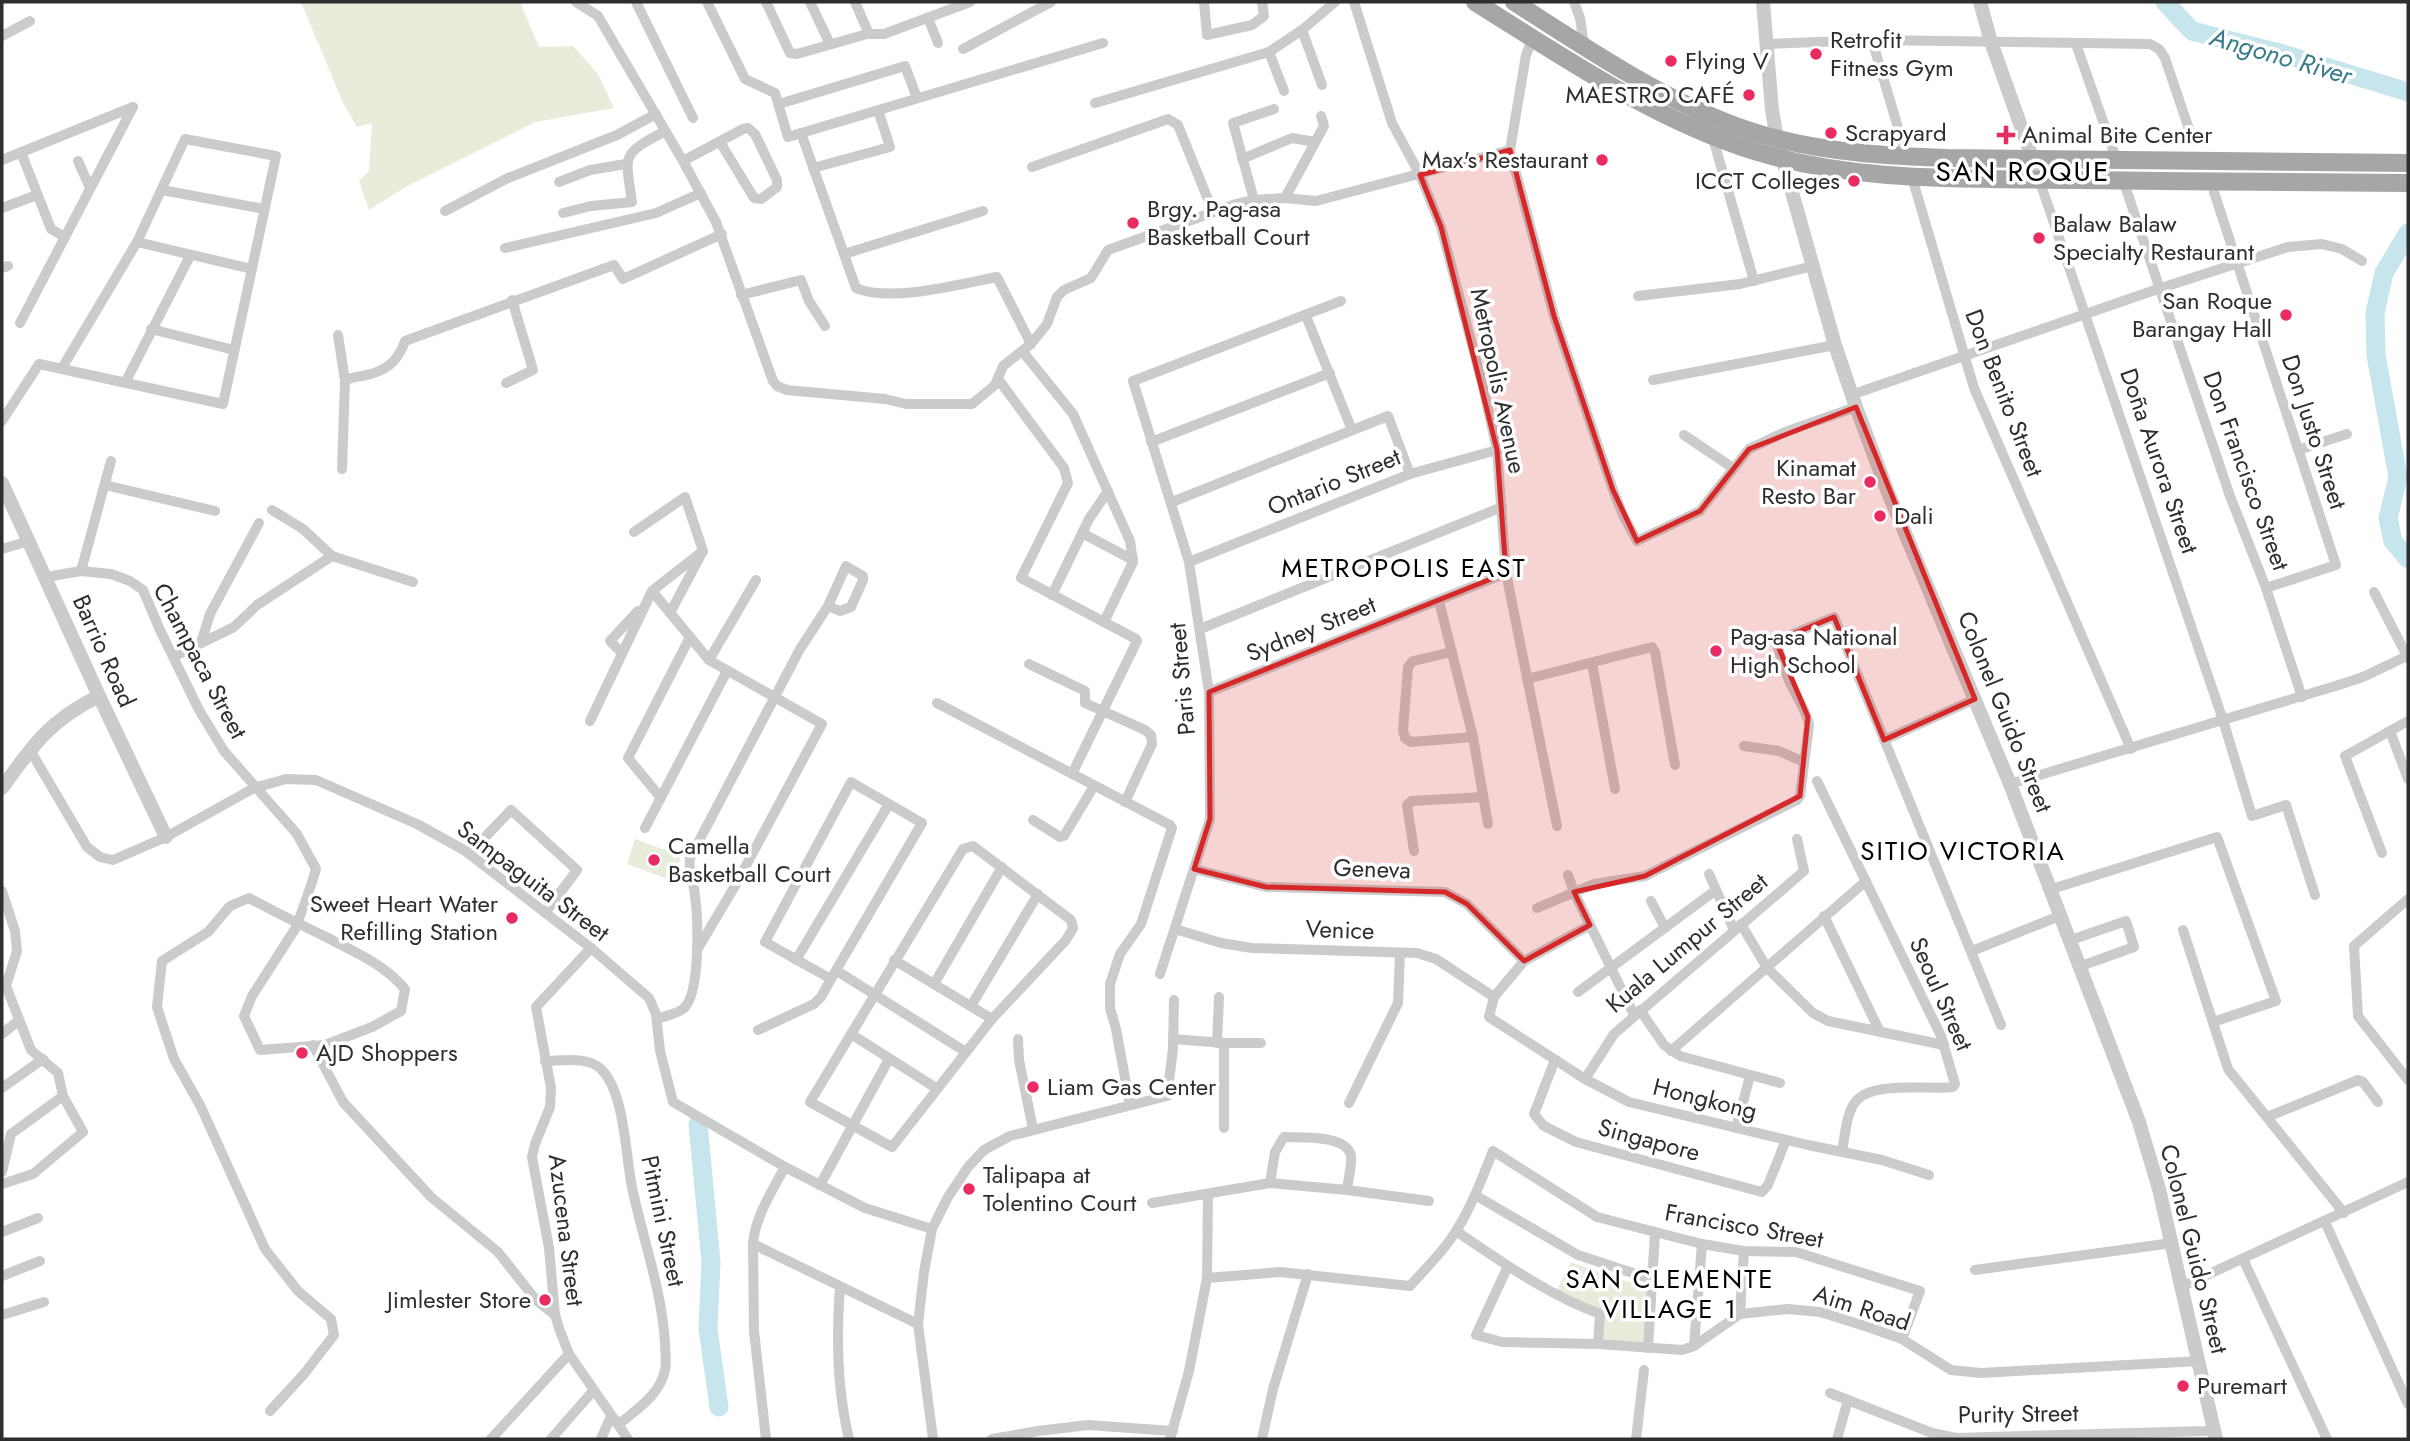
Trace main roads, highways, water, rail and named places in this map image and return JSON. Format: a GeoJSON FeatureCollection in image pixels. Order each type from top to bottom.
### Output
{"type":"FeatureCollection","features":[{"type":"Feature","properties":{"kind":"main road"},"geometry":{"type":"LineString","coordinates":[[1475,2],[1638,100],[1712,135],[1782,159],[1825,168],[1912,178],[2402,183]]}},
{"type":"Feature","properties":{"kind":"main road"},"geometry":{"type":"LineString","coordinates":[[1514,2],[1668,94],[1715,117],[1777,139],[1906,157],[2402,163]]}},
{"type":"Feature","properties":{"kind":"waterway","name":"Angono River"},"geometry":{"type":"LineString","coordinates":[[2165,2],[2192,31],[2283,54],[2408,92]]}},
{"type":"Feature","properties":{"kind":"waterway","name":"Angono River"},"geometry":{"type":"LineString","coordinates":[[2408,233],[2384,273],[2375,313],[2376,355],[2398,477],[2388,518],[2393,541],[2408,559]]}},
{"type":"Feature","properties":{"kind":"waterway"},"geometry":{"type":"LineString","coordinates":[[698,1124],[711,1262],[708,1329],[719,1407]]}},
{"type":"Feature","properties":{"kind":"place","name":"Retrofit Fitness Gym"},"geometry":{"type":"Point","coordinates":[1816,54]}},
{"type":"Feature","properties":{"kind":"place","name":"Flying V"},"geometry":{"type":"Point","coordinates":[1671,61]}},
{"type":"Feature","properties":{"kind":"place","name":"MAESTRO CAFÉ"},"geometry":{"type":"Point","coordinates":[1749,95]}},
{"type":"Feature","properties":{"kind":"place","name":"Scrapyard"},"geometry":{"type":"Point","coordinates":[1831,133]}},
{"type":"Feature","properties":{"kind":"place","name":"Animal Bite Center"},"geometry":{"type":"Point","coordinates":[2006,135]}},
{"type":"Feature","properties":{"kind":"place","name":"Max's Restaurant"},"geometry":{"type":"Point","coordinates":[1602,160]}},
{"type":"Feature","properties":{"kind":"place","name":"ICCT Colleges"},"geometry":{"type":"Point","coordinates":[1854,181]}},
{"type":"Feature","properties":{"kind":"place","name":"Brgy. Pag-asa Basketball Court"},"geometry":{"type":"Point","coordinates":[1133,223]}},
{"type":"Feature","properties":{"kind":"place","name":"Balaw Balaw Specialty Restaurant"},"geometry":{"type":"Point","coordinates":[2039,238]}},
{"type":"Feature","properties":{"kind":"place","name":"San Roque Barangay Hall"},"geometry":{"type":"Point","coordinates":[2286,315]}},
{"type":"Feature","properties":{"kind":"place","name":"Kinamat Resto Bar"},"geometry":{"type":"Point","coordinates":[1870,482]}},
{"type":"Feature","properties":{"kind":"place","name":"Dali"},"geometry":{"type":"Point","coordinates":[1880,516]}},
{"type":"Feature","properties":{"kind":"place","name":"Pag-asa National High School"},"geometry":{"type":"Point","coordinates":[1716,651]}},
{"type":"Feature","properties":{"kind":"place","name":"Camella Basketball Court"},"geometry":{"type":"Point","coordinates":[654,860]}},
{"type":"Feature","properties":{"kind":"place","name":"Sweet Heart Water Refilling Station"},"geometry":{"type":"Point","coordinates":[512,918]}},
{"type":"Feature","properties":{"kind":"place","name":"AJD Shoppers"},"geometry":{"type":"Point","coordinates":[302,1053]}},
{"type":"Feature","properties":{"kind":"place","name":"Liam Gas Center"},"geometry":{"type":"Point","coordinates":[1033,1087]}},
{"type":"Feature","properties":{"kind":"place","name":"Talipapa at Tolentino Court"},"geometry":{"type":"Point","coordinates":[969,1189]}},
{"type":"Feature","properties":{"kind":"place","name":"Jimlester Store"},"geometry":{"type":"Point","coordinates":[545,1300]}},
{"type":"Feature","properties":{"kind":"place","name":"Puremart"},"geometry":{"type":"Point","coordinates":[2183,1386]}},
{"type":"Feature","properties":{"kind":"district","name":"SAN ROQUE"},"geometry":{"type":"Point","coordinates":[2023,171]}},
{"type":"Feature","properties":{"kind":"district","name":"METROPOLIS EAST"},"geometry":{"type":"Point","coordinates":[1404,568]}},
{"type":"Feature","properties":{"kind":"district","name":"SITIO VICTORIA"},"geometry":{"type":"Point","coordinates":[1963,851]}},
{"type":"Feature","properties":{"kind":"district","name":"SAN CLEMENTE VILLAGE 1"},"geometry":{"type":"Point","coordinates":[1670,1294]}}]}
